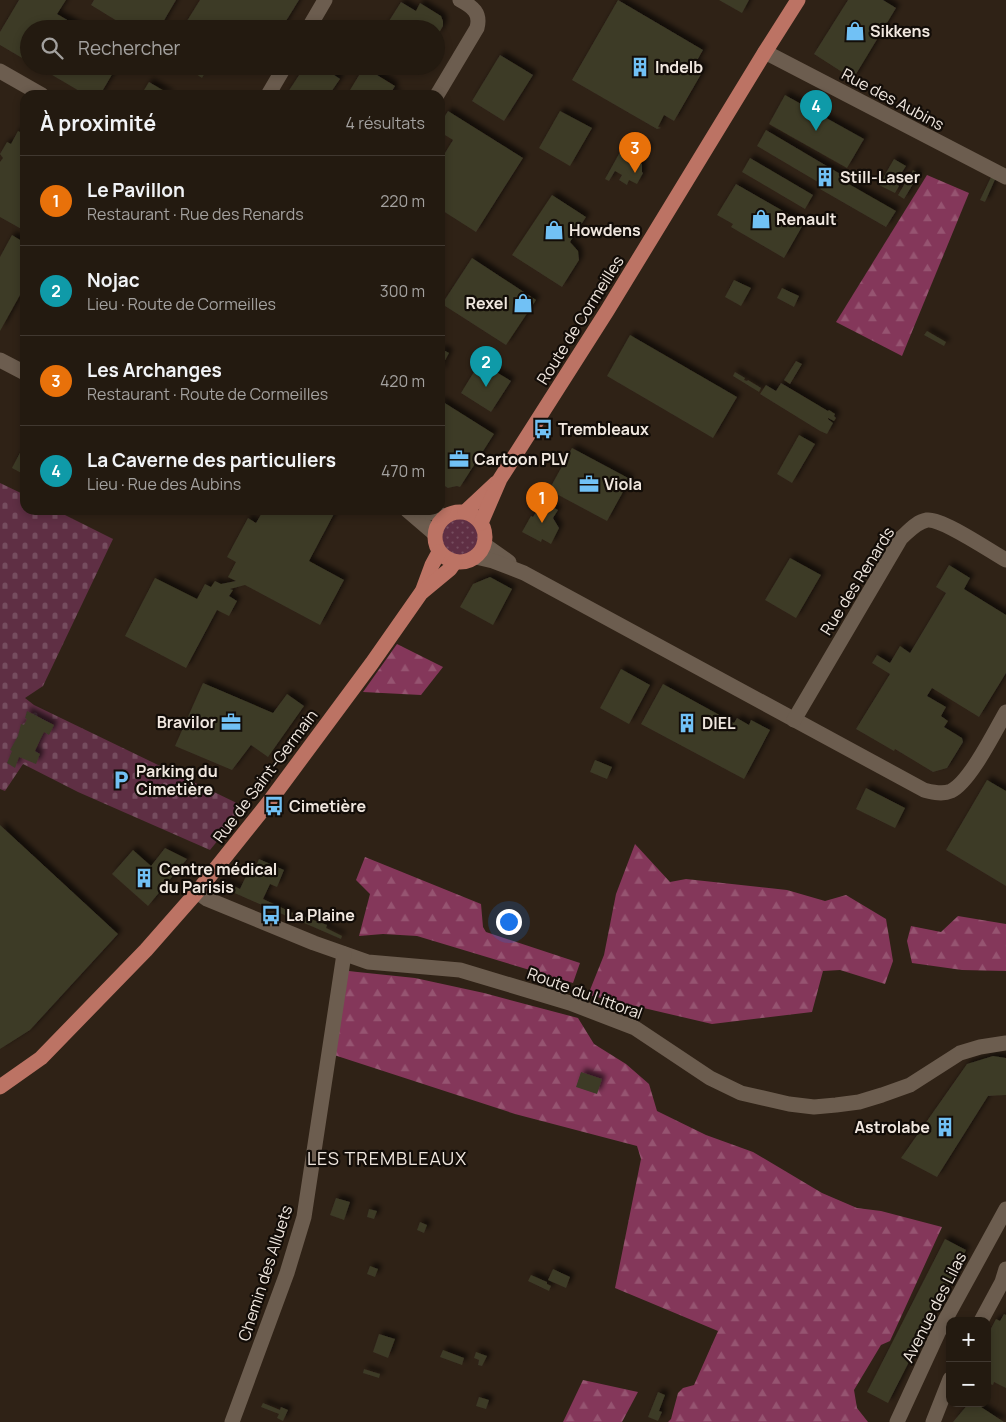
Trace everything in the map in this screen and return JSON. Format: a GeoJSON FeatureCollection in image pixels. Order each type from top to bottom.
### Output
{"type":"FeatureCollection","features":[{"type":"Feature","properties":{"kind":"main road","name":"Route de Cormeilles"},"geometry":{"type":"LineString","coordinates":[[481,523],[500,479],[607,311],[798,0]]}},
{"type":"Feature","properties":{"kind":"main road","name":"Route de Cormeilles"},"geometry":{"type":"LineString","coordinates":[[465,512],[500,479]]}},
{"type":"Feature","properties":{"kind":"main road"},"geometry":{"type":"LineString","coordinates":[[465,512],[474,516],[481,523],[485,530],[485,545],[476,557],[469,561],[455,562],[446,559],[439,552],[435,541],[435,534],[437,527],[446,516],[465,512]]}},
{"type":"Feature","properties":{"kind":"main road","name":"Rue de Saint-Germain"},"geometry":{"type":"LineString","coordinates":[[0,1087],[41,1058],[146,950],[197,892],[268,802],[372,663],[421,593],[439,552]]}},
{"type":"Feature","properties":{"kind":"main road","name":"Rue de Saint-Germain"},"geometry":{"type":"LineString","coordinates":[[421,593],[450,569],[455,562]]}},
{"type":"Feature","properties":{"kind":"main road","name":"Rue de Saint-Germain"},"geometry":{"type":"LineString","coordinates":[[0,1082],[17,1074]]}},
{"type":"Feature","properties":{"kind":"street"},"geometry":{"type":"LineString","coordinates":[[313,20],[325,0]]}},
{"type":"Feature","properties":{"kind":"street"},"geometry":{"type":"LineString","coordinates":[[440,90],[479,22],[478,14],[472,7],[460,0]]}},
{"type":"Feature","properties":{"kind":"street","name":"Rue des Aubins"},"geometry":{"type":"LineString","coordinates":[[765,52],[1006,177]]}},
{"type":"Feature","properties":{"kind":"street"},"geometry":{"type":"LineString","coordinates":[[0,71],[33,90]]}},
{"type":"Feature","properties":{"kind":"street"},"geometry":{"type":"LineString","coordinates":[[271,90],[280,75]]}},
{"type":"Feature","properties":{"kind":"street"},"geometry":{"type":"LineString","coordinates":[[0,360],[20,370]]}},
{"type":"Feature","properties":{"kind":"street"},"geometry":{"type":"LineString","coordinates":[[413,515],[435,534]]}},
{"type":"Feature","properties":{"kind":"street"},"geometry":{"type":"LineString","coordinates":[[442,515],[446,516]]}},
{"type":"Feature","properties":{"kind":"street","name":"Rue des Renards"},"geometry":{"type":"LineString","coordinates":[[794,720],[901,538],[916,525],[928,520],[942,523],[1006,560]]}},
{"type":"Feature","properties":{"kind":"street"},"geometry":{"type":"LineString","coordinates":[[485,545],[524,573],[896,777],[924,790],[937,793],[950,792],[969,774],[1006,712]]}},
{"type":"Feature","properties":{"kind":"street"},"geometry":{"type":"LineString","coordinates":[[476,557],[493,561],[524,573]]}},
{"type":"Feature","properties":{"kind":"street","name":"Route du Littoral"},"geometry":{"type":"LineString","coordinates":[[197,892],[206,899],[368,962],[460,970],[570,1003],[635,1028],[710,1078],[741,1092],[789,1104],[814,1107],[836,1106],[882,1095],[910,1085],[960,1054],[980,1046],[1006,1043]]}},
{"type":"Feature","properties":{"kind":"street","name":"Chemin des Alluets"},"geometry":{"type":"LineString","coordinates":[[232,1422],[287,1274],[304,1218],[344,954]]}},
{"type":"Feature","properties":{"kind":"street","name":"Avenue des Lilas"},"geometry":{"type":"LineString","coordinates":[[896,1422],[938,1333],[1006,1209]]}},
{"type":"Feature","properties":{"kind":"street"},"geometry":{"type":"LineString","coordinates":[[983,1317],[1002,1282],[1006,1269]]}},
{"type":"Feature","properties":{"kind":"street"},"geometry":{"type":"LineString","coordinates":[[933,1422],[946,1389]]}},
{"type":"Feature","properties":{"kind":"green space"},"geometry":{"type":"Polygon","coordinates":[[[927,175],[969,193],[902,356],[836,322],[927,175]]]}},
{"type":"Feature","properties":{"kind":"green space"},"geometry":{"type":"Polygon","coordinates":[[[0,483],[20,493],[20,515],[65,515],[113,539],[43,686],[25,698],[34,705],[245,807],[210,850],[78,792],[23,764],[5,791],[0,789],[0,483]]]}},
{"type":"Feature","properties":{"kind":"green space"},"geometry":{"type":"Polygon","coordinates":[[[460,519],[467,520],[473,524],[477,530],[477,544],[473,550],[467,554],[460,555],[453,554],[447,550],[443,544],[442,537],[443,530],[447,524],[453,520],[460,519]]]}},
{"type":"Feature","properties":{"kind":"green space"},"geometry":{"type":"Polygon","coordinates":[[[397,644],[443,667],[421,695],[363,692],[397,644]]]}},
{"type":"Feature","properties":{"kind":"green space"},"geometry":{"type":"Polygon","coordinates":[[[635,844],[670,882],[686,879],[787,890],[825,901],[846,895],[886,919],[893,961],[885,984],[840,970],[823,971],[812,1012],[712,1024],[588,995],[604,955],[616,894],[635,844]]]}},
{"type":"Feature","properties":{"kind":"green space"},"geometry":{"type":"Polygon","coordinates":[[[365,857],[481,904],[483,927],[486,932],[580,963],[573,983],[417,936],[383,934],[359,936],[370,894],[356,880],[365,857]]]}},
{"type":"Feature","properties":{"kind":"green space"},"geometry":{"type":"Polygon","coordinates":[[[958,916],[1006,924],[1006,971],[962,970],[912,963],[907,941],[911,926],[941,932],[958,916]]]}},
{"type":"Feature","properties":{"kind":"green space"},"geometry":{"type":"Polygon","coordinates":[[[348,971],[415,978],[484,993],[578,1018],[594,1044],[626,1064],[649,1084],[657,1111],[706,1135],[753,1152],[822,1193],[857,1208],[881,1211],[942,1227],[890,1341],[881,1345],[854,1390],[857,1408],[868,1422],[668,1422],[671,1419],[678,1393],[683,1388],[694,1385],[718,1331],[615,1288],[641,1159],[637,1146],[515,1114],[331,1054],[348,971]]]}},
{"type":"Feature","properties":{"kind":"green space"},"geometry":{"type":"Polygon","coordinates":[[[583,1380],[638,1392],[622,1422],[563,1422],[583,1380]]]}},
{"type":"Feature","properties":{"kind":"building"},"geometry":{"type":"Polygon","coordinates":[[[19,0],[66,0],[57,14],[67,20],[20,20],[20,57],[0,45],[0,32],[19,0]]]}},
{"type":"Feature","properties":{"kind":"building"},"geometry":{"type":"Polygon","coordinates":[[[94,0],[176,0],[164,20],[115,20],[91,5],[94,0]]]}},
{"type":"Feature","properties":{"kind":"building"},"geometry":{"type":"Polygon","coordinates":[[[200,0],[299,0],[287,20],[188,20],[200,0]]]}},
{"type":"Feature","properties":{"kind":"building","name":"Indelb"},"geometry":{"type":"Polygon","coordinates":[[[618,0],[703,50],[695,64],[704,69],[674,121],[664,115],[658,127],[661,128],[657,129],[572,80],[618,0]]]}},
{"type":"Feature","properties":{"kind":"building"},"geometry":{"type":"Polygon","coordinates":[[[719,0],[749,0],[742,13],[719,0]]]}},
{"type":"Feature","properties":{"kind":"building","name":"Sikkens"},"geometry":{"type":"Polygon","coordinates":[[[848,0],[883,0],[896,8],[853,79],[814,54],[848,0]]]}},
{"type":"Feature","properties":{"kind":"building"},"geometry":{"type":"Polygon","coordinates":[[[401,2],[416,11],[420,3],[441,16],[443,20],[390,20],[401,2]]]}},
{"type":"Feature","properties":{"kind":"building"},"geometry":{"type":"Polygon","coordinates":[[[500,55],[533,75],[504,121],[472,101],[500,55]]]}},
{"type":"Feature","properties":{"kind":"building"},"geometry":{"type":"Polygon","coordinates":[[[52,75],[112,75],[103,90],[78,90],[52,75]]]}},
{"type":"Feature","properties":{"kind":"building"},"geometry":{"type":"Polygon","coordinates":[[[299,75],[334,75],[340,79],[332,90],[289,90],[299,75]]]}},
{"type":"Feature","properties":{"kind":"building"},"geometry":{"type":"Polygon","coordinates":[[[359,75],[377,75],[395,86],[393,90],[350,90],[359,75]]]}},
{"type":"Feature","properties":{"kind":"building"},"geometry":{"type":"Polygon","coordinates":[[[149,82],[163,90],[144,90],[149,82]]]}},
{"type":"Feature","properties":{"kind":"building"},"geometry":{"type":"Polygon","coordinates":[[[785,95],[864,139],[847,168],[769,124],[785,95]]]}},
{"type":"Feature","properties":{"kind":"building"},"geometry":{"type":"Polygon","coordinates":[[[448,111],[523,158],[476,232],[445,212],[445,153],[453,140],[445,135],[445,116],[448,111]]]}},
{"type":"Feature","properties":{"kind":"building"},"geometry":{"type":"Polygon","coordinates":[[[560,111],[592,128],[570,166],[539,148],[560,111]]]}},
{"type":"Feature","properties":{"kind":"building","name":"Still-Laser"},"geometry":{"type":"Polygon","coordinates":[[[766,130],[842,175],[840,179],[896,211],[886,227],[820,189],[823,185],[757,146],[766,130]]]}},
{"type":"Feature","properties":{"kind":"building"},"geometry":{"type":"Polygon","coordinates":[[[18,131],[20,132],[20,228],[0,217],[0,162],[3,158],[0,154],[7,142],[11,144],[18,131]]]}},
{"type":"Feature","properties":{"kind":"building"},"geometry":{"type":"Polygon","coordinates":[[[629,136],[649,148],[640,163],[642,164],[643,173],[637,184],[629,180],[627,185],[619,180],[622,175],[615,171],[609,181],[605,179],[629,136]]]}},
{"type":"Feature","properties":{"kind":"building"},"geometry":{"type":"Polygon","coordinates":[[[750,158],[813,195],[805,209],[742,172],[750,158]]]}},
{"type":"Feature","properties":{"kind":"building"},"geometry":{"type":"Polygon","coordinates":[[[894,159],[906,166],[895,183],[899,186],[895,193],[879,185],[894,159]]]}},
{"type":"Feature","properties":{"kind":"building"},"geometry":{"type":"Polygon","coordinates":[[[913,170],[919,174],[904,199],[898,195],[913,170]]]}},
{"type":"Feature","properties":{"kind":"building"},"geometry":{"type":"Polygon","coordinates":[[[993,173],[997,175],[985,202],[980,200],[993,173]]]}},
{"type":"Feature","properties":{"kind":"building","name":"Renault"},"geometry":{"type":"Polygon","coordinates":[[[736,184],[804,223],[784,258],[731,227],[733,224],[717,215],[736,184]]]}},
{"type":"Feature","properties":{"kind":"building","name":"Howdens"},"geometry":{"type":"Polygon","coordinates":[[[552,195],[586,217],[570,242],[578,251],[579,260],[562,287],[512,255],[552,195]]]}},
{"type":"Feature","properties":{"kind":"building"},"geometry":{"type":"Polygon","coordinates":[[[12,235],[20,240],[20,295],[0,331],[0,257],[12,235]]]}},
{"type":"Feature","properties":{"kind":"building"},"geometry":{"type":"Polygon","coordinates":[[[472,258],[536,300],[506,345],[445,306],[445,299],[472,258]]]}},
{"type":"Feature","properties":{"kind":"building"},"geometry":{"type":"Polygon","coordinates":[[[734,280],[751,288],[741,306],[725,297],[734,280]]]}},
{"type":"Feature","properties":{"kind":"building"},"geometry":{"type":"Polygon","coordinates":[[[782,288],[799,296],[794,307],[777,298],[782,288]]]}},
{"type":"Feature","properties":{"kind":"building"},"geometry":{"type":"Polygon","coordinates":[[[927,331],[946,342],[944,346],[924,335],[927,331]]]}},
{"type":"Feature","properties":{"kind":"building"},"geometry":{"type":"Polygon","coordinates":[[[630,335],[737,397],[713,438],[607,376],[630,335]]]}},
{"type":"Feature","properties":{"kind":"building"},"geometry":{"type":"Polygon","coordinates":[[[445,351],[449,353],[445,360],[445,351]]]}},
{"type":"Feature","properties":{"kind":"building"},"geometry":{"type":"Polygon","coordinates":[[[796,361],[802,364],[790,384],[784,380],[796,361]]]}},
{"type":"Feature","properties":{"kind":"building"},"geometry":{"type":"Polygon","coordinates":[[[480,362],[511,381],[491,412],[461,393],[480,362]]]}},
{"type":"Feature","properties":{"kind":"building"},"geometry":{"type":"Polygon","coordinates":[[[735,372],[745,378],[744,380],[748,380],[761,388],[759,392],[733,376],[735,372]]]}},
{"type":"Feature","properties":{"kind":"building"},"geometry":{"type":"Polygon","coordinates":[[[781,383],[835,414],[836,418],[834,421],[828,418],[833,423],[827,434],[760,394],[766,385],[776,391],[781,383]]]}},
{"type":"Feature","properties":{"kind":"building","name":"Cartoon PLV"},"geometry":{"type":"Polygon","coordinates":[[[445,403],[494,434],[460,487],[448,488],[445,486],[445,403]]]}},
{"type":"Feature","properties":{"kind":"building"},"geometry":{"type":"Polygon","coordinates":[[[799,435],[815,444],[792,483],[777,474],[799,435]]]}},
{"type":"Feature","properties":{"kind":"building","name":"Viola"},"geometry":{"type":"Polygon","coordinates":[[[572,448],[630,479],[607,521],[549,490],[572,448]]]}},
{"type":"Feature","properties":{"kind":"building"},"geometry":{"type":"Polygon","coordinates":[[[20,453],[20,472],[12,468],[20,453]]]}},
{"type":"Feature","properties":{"kind":"building"},"geometry":{"type":"Polygon","coordinates":[[[542,501],[558,510],[553,518],[559,528],[551,544],[542,539],[541,542],[522,532],[542,501]]]}},
{"type":"Feature","properties":{"kind":"building"},"geometry":{"type":"Polygon","coordinates":[[[261,515],[333,515],[309,561],[344,580],[320,625],[245,585],[230,589],[233,590],[229,596],[237,601],[229,616],[217,610],[186,668],[125,636],[155,578],[197,599],[205,584],[211,587],[215,581],[221,584],[236,581],[228,577],[236,562],[227,557],[248,518],[256,523],[261,515]]]}},
{"type":"Feature","properties":{"kind":"building"},"geometry":{"type":"Polygon","coordinates":[[[790,558],[821,575],[796,618],[765,600],[790,558]]]}},
{"type":"Feature","properties":{"kind":"building"},"geometry":{"type":"Polygon","coordinates":[[[949,565],[970,578],[964,589],[1006,615],[1006,673],[979,717],[932,688],[927,696],[946,707],[941,716],[948,721],[944,727],[962,738],[963,742],[947,768],[933,772],[895,749],[894,751],[856,729],[890,674],[872,663],[877,655],[890,663],[900,646],[910,653],[946,593],[936,587],[949,565]]]}},
{"type":"Feature","properties":{"kind":"building"},"geometry":{"type":"Polygon","coordinates":[[[490,577],[512,589],[493,625],[460,607],[473,584],[490,577]]]}},
{"type":"Feature","properties":{"kind":"building"},"geometry":{"type":"Polygon","coordinates":[[[621,669],[650,685],[629,724],[600,708],[621,669]]]}},
{"type":"Feature","properties":{"kind":"building"},"geometry":{"type":"Polygon","coordinates":[[[203,683],[273,713],[287,694],[304,706],[268,757],[251,745],[232,770],[175,746],[203,683]]]}},
{"type":"Feature","properties":{"kind":"building","name":"DIEL"},"geometry":{"type":"Polygon","coordinates":[[[663,684],[734,723],[737,718],[749,725],[751,720],[770,730],[744,779],[641,724],[663,684]]]}},
{"type":"Feature","properties":{"kind":"building"},"geometry":{"type":"Polygon","coordinates":[[[27,711],[54,725],[49,735],[44,732],[35,751],[40,754],[36,764],[19,757],[15,768],[7,763],[12,751],[10,750],[18,736],[21,724],[24,725],[27,719],[25,718],[27,711]]]}},
{"type":"Feature","properties":{"kind":"building"},"geometry":{"type":"Polygon","coordinates":[[[595,760],[612,767],[607,779],[590,772],[595,760]]]}},
{"type":"Feature","properties":{"kind":"building"},"geometry":{"type":"Polygon","coordinates":[[[987,780],[1006,791],[1006,886],[946,850],[987,780]]]}},
{"type":"Feature","properties":{"kind":"building"},"geometry":{"type":"Polygon","coordinates":[[[866,788],[905,808],[895,828],[856,809],[866,788]]]}},
{"type":"Feature","properties":{"kind":"building"},"geometry":{"type":"Polygon","coordinates":[[[0,825],[118,934],[30,1030],[0,1049],[0,825]]]}},
{"type":"Feature","properties":{"kind":"building","name":"Centre médical du Parisis"},"geometry":{"type":"Polygon","coordinates":[[[165,848],[187,859],[148,906],[112,874],[133,850],[151,866],[165,848]]]}},
{"type":"Feature","properties":{"kind":"building"},"geometry":{"type":"Polygon","coordinates":[[[259,859],[284,870],[277,887],[270,884],[263,899],[293,913],[291,918],[219,886],[222,880],[240,889],[247,874],[252,876],[259,859]]]}},
{"type":"Feature","properties":{"kind":"building"},"geometry":{"type":"Polygon","coordinates":[[[297,914],[327,925],[326,928],[342,936],[341,939],[295,919],[297,914]]]}},
{"type":"Feature","properties":{"kind":"building","name":"Astrolabe"},"geometry":{"type":"Polygon","coordinates":[[[993,1056],[1006,1058],[1006,1095],[988,1096],[937,1177],[901,1158],[967,1064],[993,1056]]]}},
{"type":"Feature","properties":{"kind":"building"},"geometry":{"type":"Polygon","coordinates":[[[581,1072],[602,1079],[597,1094],[576,1087],[581,1072]]]}},
{"type":"Feature","properties":{"kind":"building"},"geometry":{"type":"Polygon","coordinates":[[[336,1198],[350,1202],[344,1220],[330,1215],[336,1198]]]}},
{"type":"Feature","properties":{"kind":"building"},"geometry":{"type":"Polygon","coordinates":[[[369,1209],[377,1211],[374,1219],[367,1217],[369,1209]]]}},
{"type":"Feature","properties":{"kind":"building"},"geometry":{"type":"Polygon","coordinates":[[[420,1222],[427,1225],[424,1233],[417,1230],[420,1222]]]}},
{"type":"Feature","properties":{"kind":"building"},"geometry":{"type":"Polygon","coordinates":[[[945,1239],[966,1250],[888,1403],[867,1392],[945,1239]]]}},
{"type":"Feature","properties":{"kind":"building"},"geometry":{"type":"Polygon","coordinates":[[[370,1266],[378,1269],[375,1277],[367,1274],[370,1266]]]}},
{"type":"Feature","properties":{"kind":"building"},"geometry":{"type":"Polygon","coordinates":[[[553,1269],[570,1277],[566,1288],[548,1280],[553,1269]]]}},
{"type":"Feature","properties":{"kind":"building"},"geometry":{"type":"Polygon","coordinates":[[[531,1275],[547,1282],[551,1286],[549,1291],[528,1281],[531,1275]]]}},
{"type":"Feature","properties":{"kind":"building"},"geometry":{"type":"Polygon","coordinates":[[[1004,1314],[1006,1315],[1006,1388],[994,1382],[993,1385],[991,1384],[991,1328],[996,1319],[1000,1321],[1004,1314]]]}},
{"type":"Feature","properties":{"kind":"building"},"geometry":{"type":"Polygon","coordinates":[[[379,1334],[395,1339],[388,1358],[373,1352],[379,1334]]]}},
{"type":"Feature","properties":{"kind":"building"},"geometry":{"type":"Polygon","coordinates":[[[443,1350],[464,1358],[462,1365],[440,1357],[443,1350]]]}},
{"type":"Feature","properties":{"kind":"building"},"geometry":{"type":"Polygon","coordinates":[[[476,1352],[487,1356],[482,1366],[478,1365],[479,1360],[474,1358],[476,1352]]]}},
{"type":"Feature","properties":{"kind":"building"},"geometry":{"type":"Polygon","coordinates":[[[364,1369],[380,1374],[379,1378],[363,1373],[364,1369]]]}},
{"type":"Feature","properties":{"kind":"building"},"geometry":{"type":"Polygon","coordinates":[[[658,1392],[665,1395],[659,1411],[662,1412],[658,1421],[648,1417],[658,1392]]]}},
{"type":"Feature","properties":{"kind":"building"},"geometry":{"type":"Polygon","coordinates":[[[479,1397],[489,1400],[486,1409],[476,1406],[479,1397]]]}},
{"type":"Feature","properties":{"kind":"building"},"geometry":{"type":"Polygon","coordinates":[[[263,1403],[280,1410],[281,1407],[288,1410],[283,1421],[277,1418],[279,1414],[261,1407],[263,1403]]]}},
{"type":"Feature","properties":{"kind":"building"},"geometry":{"type":"Polygon","coordinates":[[[966,1407],[981,1407],[1004,1422],[953,1422],[966,1407]]]}},
{"type":"Feature","properties":{"kind":"place","name":"Sikkens"},"geometry":{"type":"Point","coordinates":[855,31]}},
{"type":"Feature","properties":{"kind":"place","name":"Indelb"},"geometry":{"type":"Point","coordinates":[640,67]}},
{"type":"Feature","properties":{"kind":"place","name":"La Caverne des particuliers"},"geometry":{"type":"Point","coordinates":[816,131]}},
{"type":"Feature","properties":{"kind":"place","name":"Les Archanges"},"geometry":{"type":"Point","coordinates":[635,173]}},
{"type":"Feature","properties":{"kind":"place","name":"Still-Laser"},"geometry":{"type":"Point","coordinates":[825,177]}},
{"type":"Feature","properties":{"kind":"place","name":"Renault"},"geometry":{"type":"Point","coordinates":[761,219]}},
{"type":"Feature","properties":{"kind":"place","name":"Howdens"},"geometry":{"type":"Point","coordinates":[554,230]}},
{"type":"Feature","properties":{"kind":"place","name":"Rexel"},"geometry":{"type":"Point","coordinates":[523,303]}},
{"type":"Feature","properties":{"kind":"place","name":"Nojac"},"geometry":{"type":"Point","coordinates":[486,387]}},
{"type":"Feature","properties":{"kind":"place","name":"Trembleaux"},"geometry":{"type":"Point","coordinates":[543,429]}},
{"type":"Feature","properties":{"kind":"place","name":"Cartoon PLV"},"geometry":{"type":"Point","coordinates":[459,459]}},
{"type":"Feature","properties":{"kind":"place","name":"Viola"},"geometry":{"type":"Point","coordinates":[589,484]}},
{"type":"Feature","properties":{"kind":"place","name":"Le Pavillon"},"geometry":{"type":"Point","coordinates":[542,523]}},
{"type":"Feature","properties":{"kind":"place","name":"Bravilor"},"geometry":{"type":"Point","coordinates":[231,722]}},
{"type":"Feature","properties":{"kind":"place","name":"DIEL"},"geometry":{"type":"Point","coordinates":[687,723]}},
{"type":"Feature","properties":{"kind":"place","name":"Parking du Cimetière"},"geometry":{"type":"Point","coordinates":[121,780]}},
{"type":"Feature","properties":{"kind":"place","name":"Cimetière"},"geometry":{"type":"Point","coordinates":[274,806]}},
{"type":"Feature","properties":{"kind":"place","name":"Centre médical du Parisis"},"geometry":{"type":"Point","coordinates":[144,878]}},
{"type":"Feature","properties":{"kind":"place","name":"La Plaine"},"geometry":{"type":"Point","coordinates":[271,915]}},
{"type":"Feature","properties":{"kind":"place","name":"Astrolabe"},"geometry":{"type":"Point","coordinates":[945,1127]}},
{"type":"Feature","properties":{"kind":"district","name":"LES TREMBLEAUX"},"geometry":{"type":"Point","coordinates":[387,1158]}}]}
